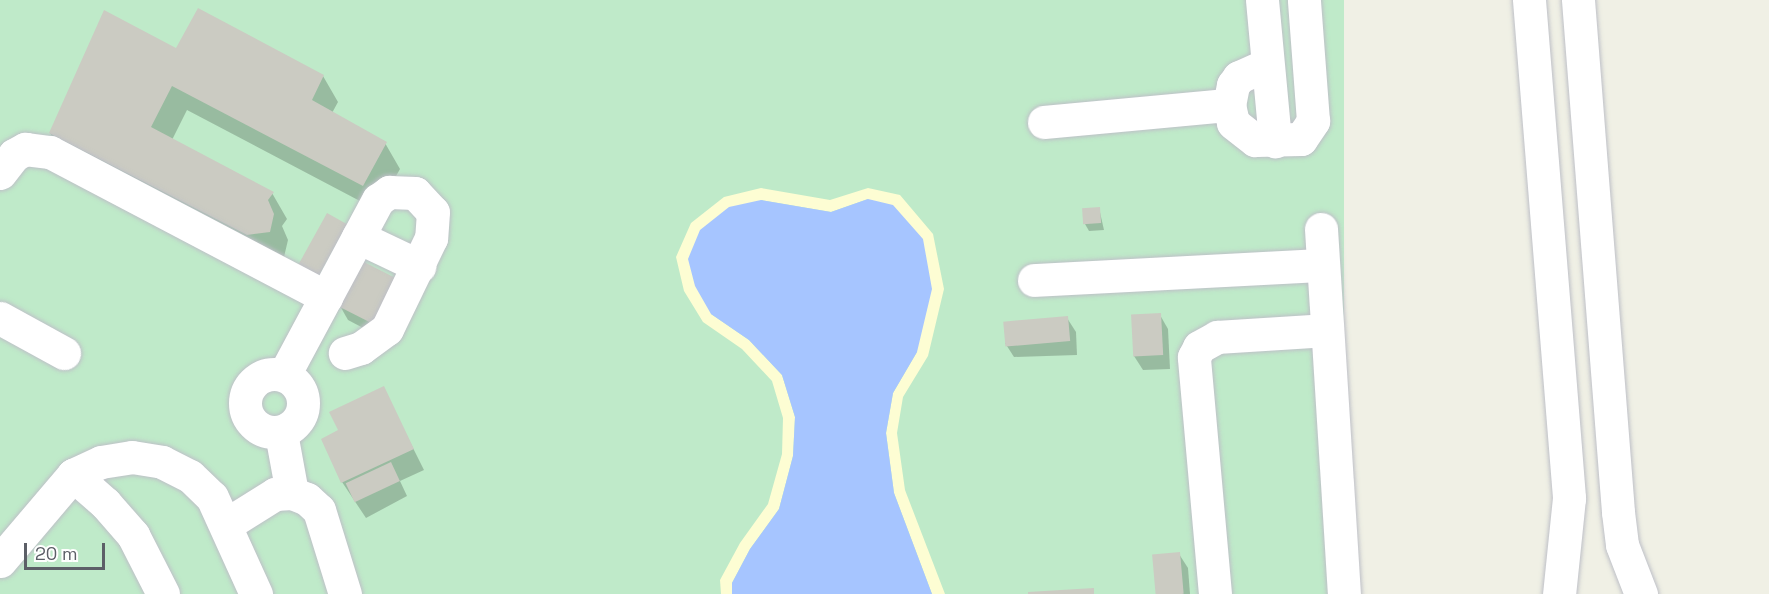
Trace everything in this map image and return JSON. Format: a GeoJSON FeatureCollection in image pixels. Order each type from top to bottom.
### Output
{"type":"FeatureCollection","features":[{"type":"Feature","properties":{"kind":"street"},"geometry":{"type":"LineString","coordinates":[[1262,0],[1266,65],[1275,141]]}},
{"type":"Feature","properties":{"kind":"street"},"geometry":{"type":"LineString","coordinates":[[1266,65],[1239,77],[1229,95],[1229,105],[1239,131],[1255,140],[1301,139],[1313,122],[1305,0]]}},
{"type":"Feature","properties":{"kind":"street"},"geometry":{"type":"LineString","coordinates":[[1529,0],[1569,498],[1559,594]]}},
{"type":"Feature","properties":{"kind":"street"},"geometry":{"type":"LineString","coordinates":[[1578,0],[1618,512],[1622,545],[1641,594]]}},
{"type":"Feature","properties":{"kind":"street"},"geometry":{"type":"LineString","coordinates":[[1044,122],[1229,105]]}},
{"type":"Feature","properties":{"kind":"street"},"geometry":{"type":"LineString","coordinates":[[0,173],[14,154],[25,149],[50,152],[326,297]]}},
{"type":"Feature","properties":{"kind":"street"},"geometry":{"type":"LineString","coordinates":[[284,375],[378,200],[395,191],[415,193],[426,200],[435,226],[419,266],[387,329],[361,348],[345,352]]}},
{"type":"Feature","properties":{"kind":"street"},"geometry":{"type":"LineString","coordinates":[[1321,230],[1344,594]]}},
{"type":"Feature","properties":{"kind":"street"},"geometry":{"type":"LineString","coordinates":[[358,237],[419,266]]}},
{"type":"Feature","properties":{"kind":"street"},"geometry":{"type":"LineString","coordinates":[[1034,280],[1323,265]]}},
{"type":"Feature","properties":{"kind":"street"},"geometry":{"type":"LineString","coordinates":[[0,318],[64,352]]}},
{"type":"Feature","properties":{"kind":"street"},"geometry":{"type":"LineString","coordinates":[[1215,594],[1194,357],[1198,347],[1217,337],[1327,330]]}},
{"type":"Feature","properties":{"kind":"street"},"geometry":{"type":"LineString","coordinates":[[284,375],[293,381],[303,400],[299,421],[281,432],[260,429],[246,413],[247,392],[262,376],[284,375]]}},
{"type":"Feature","properties":{"kind":"street"},"geometry":{"type":"LineString","coordinates":[[281,432],[292,493]]}},
{"type":"Feature","properties":{"kind":"street"},"geometry":{"type":"LineString","coordinates":[[0,561],[73,476],[101,462],[132,457],[162,462],[190,476],[212,497],[227,524],[256,594]]}},
{"type":"Feature","properties":{"kind":"street"},"geometry":{"type":"LineString","coordinates":[[73,476],[105,503],[133,535],[163,594]]}},
{"type":"Feature","properties":{"kind":"street"},"geometry":{"type":"LineString","coordinates":[[227,524],[275,494],[292,493],[307,499],[318,510],[345,594]]}},
{"type":"Feature","properties":{"kind":"shaded area"},"geometry":{"type":"Polygon","coordinates":[[[0,0],[1344,0],[1344,594],[0,594],[0,0]]]}},
{"type":"Feature","properties":{"kind":"sand"},"geometry":{"type":"Polygon","coordinates":[[[761,188],[830,200],[868,188],[900,195],[933,234],[944,289],[928,356],[903,397],[897,433],[905,490],[945,594],[932,594],[894,493],[886,433],[893,393],[917,352],[868,199],[831,212],[761,200],[711,314],[749,340],[782,375],[795,417],[793,456],[779,509],[750,549],[732,583],[732,594],[721,594],[720,580],[740,543],[768,504],[782,454],[783,418],[772,381],[742,349],[703,322],[684,291],[676,257],[691,223],[724,197],[761,188]]]}},
{"type":"Feature","properties":{"kind":"water"},"geometry":{"type":"Polygon","coordinates":[[[868,199],[893,205],[923,239],[932,289],[917,352],[893,393],[886,433],[894,493],[932,594],[732,594],[732,583],[750,549],[779,509],[793,456],[795,417],[782,375],[749,340],[711,314],[695,286],[688,259],[700,230],[729,207],[761,200],[831,212],[868,199]]]}},
{"type":"Feature","properties":{"kind":"building"},"geometry":{"type":"Polygon","coordinates":[[[198,8],[324,75],[312,100],[387,142],[363,186],[172,86],[151,127],[274,192],[268,200],[274,214],[270,232],[247,235],[49,133],[104,10],[176,48],[198,8]]]}},
{"type":"Feature","properties":{"kind":"building"},"geometry":{"type":"Polygon","coordinates":[[[1100,207],[1101,223],[1083,224],[1082,208],[1100,207]]]}},
{"type":"Feature","properties":{"kind":"building"},"geometry":{"type":"Polygon","coordinates":[[[327,213],[347,224],[315,282],[295,271],[327,213]]]}},
{"type":"Feature","properties":{"kind":"building"},"geometry":{"type":"Polygon","coordinates":[[[362,261],[399,280],[376,326],[339,306],[362,261]]]}},
{"type":"Feature","properties":{"kind":"building"},"geometry":{"type":"Polygon","coordinates":[[[1161,313],[1163,355],[1133,357],[1131,315],[1161,313]]]}},
{"type":"Feature","properties":{"kind":"building"},"geometry":{"type":"Polygon","coordinates":[[[1068,316],[1070,341],[1005,347],[1003,322],[1068,316]]]}},
{"type":"Feature","properties":{"kind":"building"},"geometry":{"type":"Polygon","coordinates":[[[384,386],[414,449],[341,483],[321,439],[338,430],[329,412],[384,386]]]}},
{"type":"Feature","properties":{"kind":"building"},"geometry":{"type":"Polygon","coordinates":[[[391,462],[400,481],[355,502],[346,483],[391,462]]]}},
{"type":"Feature","properties":{"kind":"building"},"geometry":{"type":"Polygon","coordinates":[[[1180,552],[1184,594],[1156,594],[1152,554],[1180,552]]]}},
{"type":"Feature","properties":{"kind":"building"},"geometry":{"type":"Polygon","coordinates":[[[1094,588],[1094,594],[1028,594],[1028,592],[1094,588]]]}}]}
